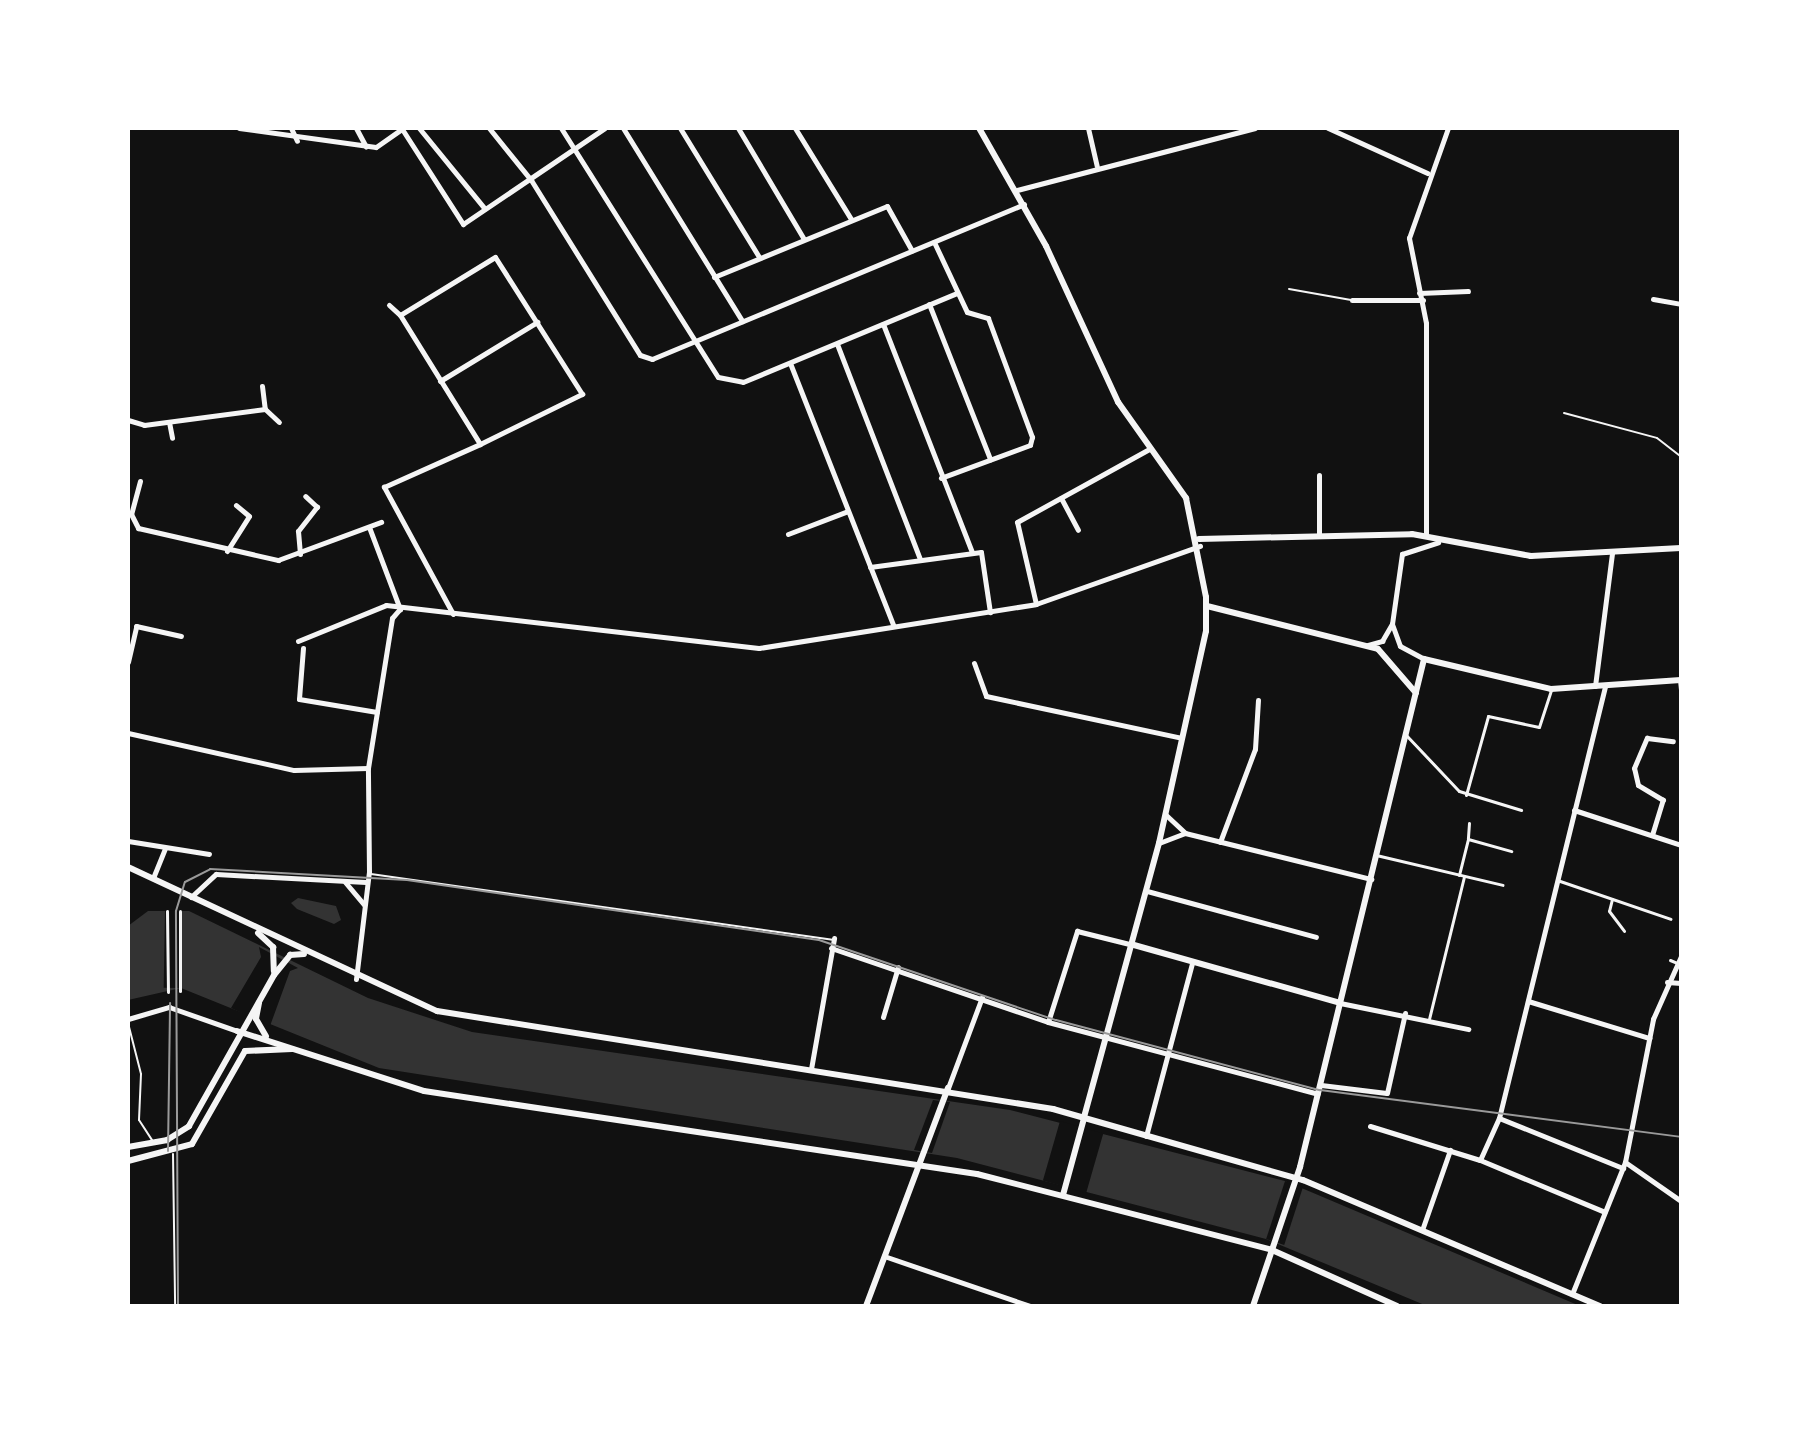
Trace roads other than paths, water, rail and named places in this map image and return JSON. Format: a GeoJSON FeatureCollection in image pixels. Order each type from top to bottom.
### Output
{"type":"FeatureCollection","features":[{"type":"Feature","properties":{"kind":"main road"},"geometry":{"type":"LineString","coordinates":[[979,128],[1017,190],[1118,402],[1186,498],[1200,543],[1207,606],[1166,815],[1134,945],[1063,1195]]}},
{"type":"Feature","properties":{"kind":"main road"},"geometry":{"type":"LineString","coordinates":[[1200,543],[1319,535],[1426,536],[1438,542],[1531,556],[1681,548]]}},
{"type":"Feature","properties":{"kind":"main road"},"geometry":{"type":"LineString","coordinates":[[1207,606],[1368,645],[1389,656],[1416,693]]}},
{"type":"Feature","properties":{"kind":"main road"},"geometry":{"type":"LineString","coordinates":[[1253,1306],[1295,1180],[1319,1094],[1424,659],[1551,689],[1680,680]]}},
{"type":"Feature","properties":{"kind":"main road"},"geometry":{"type":"LineString","coordinates":[[128,867],[356,979],[475,1021],[948,1088],[1084,1118],[1295,1180],[1600,1306]]}},
{"type":"Feature","properties":{"kind":"main road"},"geometry":{"type":"LineString","coordinates":[[251,928],[273,947],[274,975]]}},
{"type":"Feature","properties":{"kind":"main road"},"geometry":{"type":"LineString","coordinates":[[1134,945],[1340,1003]]}},
{"type":"Feature","properties":{"kind":"main road"},"geometry":{"type":"LineString","coordinates":[[128,1147],[155,1143],[191,1123],[237,1031],[260,1001],[274,975],[290,955],[307,954]]}},
{"type":"Feature","properties":{"kind":"main road"},"geometry":{"type":"LineString","coordinates":[[260,1001],[256,1019],[266,1036]]}},
{"type":"Feature","properties":{"kind":"main road"},"geometry":{"type":"LineString","coordinates":[[237,1031],[266,1036],[292,1049],[424,1091],[918,1163],[1063,1195],[1273,1246],[1397,1306]]}},
{"type":"Feature","properties":{"kind":"main road"},"geometry":{"type":"LineString","coordinates":[[128,1161],[173,1154],[201,1132],[236,1061],[254,1047],[292,1049]]}},
{"type":"Feature","properties":{"kind":"main road"},"geometry":{"type":"LineString","coordinates":[[866,1306],[948,1088]]}},
{"type":"Feature","properties":{"kind":"street"},"geometry":{"type":"LineString","coordinates":[[239,128],[297,141],[366,147],[380,147],[403,129],[463,224],[605,128]]}},
{"type":"Feature","properties":{"kind":"street"},"geometry":{"type":"LineString","coordinates":[[291,128],[297,141]]}},
{"type":"Feature","properties":{"kind":"street"},"geometry":{"type":"LineString","coordinates":[[356,128],[366,147]]}},
{"type":"Feature","properties":{"kind":"street"},"geometry":{"type":"LineString","coordinates":[[419,128],[485,209]]}},
{"type":"Feature","properties":{"kind":"street"},"geometry":{"type":"LineString","coordinates":[[489,128],[531,180],[640,355],[652,359],[1024,204]]}},
{"type":"Feature","properties":{"kind":"street"},"geometry":{"type":"LineString","coordinates":[[561,128],[718,377],[730,381],[790,363],[957,293]]}},
{"type":"Feature","properties":{"kind":"street"},"geometry":{"type":"LineString","coordinates":[[623,128],[742,322]]}},
{"type":"Feature","properties":{"kind":"street"},"geometry":{"type":"LineString","coordinates":[[680,128],[759,257]]}},
{"type":"Feature","properties":{"kind":"street"},"geometry":{"type":"LineString","coordinates":[[738,128],[804,239]]}},
{"type":"Feature","properties":{"kind":"street"},"geometry":{"type":"LineString","coordinates":[[795,128],[852,220]]}},
{"type":"Feature","properties":{"kind":"street"},"geometry":{"type":"LineString","coordinates":[[1088,128],[1097,166]]}},
{"type":"Feature","properties":{"kind":"street"},"geometry":{"type":"LineString","coordinates":[[1017,190],[1097,166],[1255,128]]}},
{"type":"Feature","properties":{"kind":"street"},"geometry":{"type":"LineString","coordinates":[[1328,128],[1427,173]]}},
{"type":"Feature","properties":{"kind":"street"},"geometry":{"type":"LineString","coordinates":[[1426,536],[1423,300],[1409,238],[1427,173],[1448,128]]}},
{"type":"Feature","properties":{"kind":"street"},"geometry":{"type":"LineString","coordinates":[[714,277],[890,206],[912,251]]}},
{"type":"Feature","properties":{"kind":"street"},"geometry":{"type":"LineString","coordinates":[[934,242],[967,312],[988,318],[1032,441],[941,478]]}},
{"type":"Feature","properties":{"kind":"street"},"geometry":{"type":"LineString","coordinates":[[400,315],[495,257],[582,394],[384,487],[453,614]]}},
{"type":"Feature","properties":{"kind":"street"},"geometry":{"type":"LineString","coordinates":[[1419,293],[1468,291]]}},
{"type":"Feature","properties":{"kind":"street"},"geometry":{"type":"LineString","coordinates":[[1653,299],[1681,304]]}},
{"type":"Feature","properties":{"kind":"street"},"geometry":{"type":"LineString","coordinates":[[1352,300],[1423,300]]}},
{"type":"Feature","properties":{"kind":"street"},"geometry":{"type":"LineString","coordinates":[[929,304],[990,459]]}},
{"type":"Feature","properties":{"kind":"street"},"geometry":{"type":"LineString","coordinates":[[389,305],[400,315],[480,444]]}},
{"type":"Feature","properties":{"kind":"street"},"geometry":{"type":"LineString","coordinates":[[440,381],[537,322]]}},
{"type":"Feature","properties":{"kind":"street"},"geometry":{"type":"LineString","coordinates":[[883,324],[972,552]]}},
{"type":"Feature","properties":{"kind":"street"},"geometry":{"type":"LineString","coordinates":[[837,344],[920,559]]}},
{"type":"Feature","properties":{"kind":"street"},"geometry":{"type":"LineString","coordinates":[[790,363],[893,625]]}},
{"type":"Feature","properties":{"kind":"street"},"geometry":{"type":"LineString","coordinates":[[262,386],[265,409],[279,422]]}},
{"type":"Feature","properties":{"kind":"street"},"geometry":{"type":"LineString","coordinates":[[128,420],[169,422],[265,409]]}},
{"type":"Feature","properties":{"kind":"street"},"geometry":{"type":"LineString","coordinates":[[169,422],[172,438]]}},
{"type":"Feature","properties":{"kind":"street"},"geometry":{"type":"LineString","coordinates":[[1036,604],[1014,527],[1149,449]]}},
{"type":"Feature","properties":{"kind":"street"},"geometry":{"type":"LineString","coordinates":[[1319,475],[1319,535]]}},
{"type":"Feature","properties":{"kind":"street"},"geometry":{"type":"LineString","coordinates":[[140,481],[131,514],[138,528],[227,551],[278,560],[381,522]]}},
{"type":"Feature","properties":{"kind":"street"},"geometry":{"type":"LineString","coordinates":[[300,554],[298,531],[317,507],[305,496]]}},
{"type":"Feature","properties":{"kind":"street"},"geometry":{"type":"LineString","coordinates":[[1061,498],[1078,530]]}},
{"type":"Feature","properties":{"kind":"street"},"geometry":{"type":"LineString","coordinates":[[227,551],[249,516],[236,505]]}},
{"type":"Feature","properties":{"kind":"street"},"geometry":{"type":"LineString","coordinates":[[788,534],[848,511]]}},
{"type":"Feature","properties":{"kind":"street"},"geometry":{"type":"LineString","coordinates":[[369,527],[400,610]]}},
{"type":"Feature","properties":{"kind":"street"},"geometry":{"type":"LineString","coordinates":[[1368,645],[1382,641],[1392,624],[1402,554],[1438,542]]}},
{"type":"Feature","properties":{"kind":"street"},"geometry":{"type":"LineString","coordinates":[[298,641],[377,607],[738,650],[1036,604],[1200,543]]}},
{"type":"Feature","properties":{"kind":"street"},"geometry":{"type":"LineString","coordinates":[[870,567],[972,552],[983,557],[990,612]]}},
{"type":"Feature","properties":{"kind":"street"},"geometry":{"type":"LineString","coordinates":[[1595,686],[1612,553]]}},
{"type":"Feature","properties":{"kind":"street"},"geometry":{"type":"LineString","coordinates":[[356,979],[369,874],[368,768],[392,618],[400,610]]}},
{"type":"Feature","properties":{"kind":"street"},"geometry":{"type":"LineString","coordinates":[[1392,624],[1400,646],[1424,659]]}},
{"type":"Feature","properties":{"kind":"street"},"geometry":{"type":"LineString","coordinates":[[128,662],[136,626],[181,636]]}},
{"type":"Feature","properties":{"kind":"street"},"geometry":{"type":"LineString","coordinates":[[303,648],[299,699],[377,712]]}},
{"type":"Feature","properties":{"kind":"street"},"geometry":{"type":"LineString","coordinates":[[974,663],[986,696],[1182,738]]}},
{"type":"Feature","properties":{"kind":"street"},"geometry":{"type":"LineString","coordinates":[[1680,680],[1681,690]]}},
{"type":"Feature","properties":{"kind":"street"},"geometry":{"type":"LineString","coordinates":[[1480,1160],[1499,1118],[1605,686]]}},
{"type":"Feature","properties":{"kind":"street"},"geometry":{"type":"LineString","coordinates":[[1466,795],[1488,716],[1539,727],[1551,689]]}},
{"type":"Feature","properties":{"kind":"street"},"geometry":{"type":"LineString","coordinates":[[1220,842],[1255,749],[1258,700]]}},
{"type":"Feature","properties":{"kind":"street"},"geometry":{"type":"LineString","coordinates":[[128,733],[294,770],[368,768]]}},
{"type":"Feature","properties":{"kind":"street"},"geometry":{"type":"LineString","coordinates":[[1406,735],[1432,770],[1475,802],[1521,810]]}},
{"type":"Feature","properties":{"kind":"street"},"geometry":{"type":"LineString","coordinates":[[1652,835],[1663,800],[1638,785],[1634,768],[1647,738],[1673,741]]}},
{"type":"Feature","properties":{"kind":"street"},"geometry":{"type":"LineString","coordinates":[[1574,810],[1681,845]]}},
{"type":"Feature","properties":{"kind":"street"},"geometry":{"type":"LineString","coordinates":[[1166,815],[1185,833],[1371,879]]}},
{"type":"Feature","properties":{"kind":"street"},"geometry":{"type":"LineString","coordinates":[[1429,1019],[1462,876],[1469,823]]}},
{"type":"Feature","properties":{"kind":"street"},"geometry":{"type":"LineString","coordinates":[[1159,843],[1185,833]]}},
{"type":"Feature","properties":{"kind":"street"},"geometry":{"type":"LineString","coordinates":[[1467,836],[1511,851]]}},
{"type":"Feature","properties":{"kind":"street"},"geometry":{"type":"LineString","coordinates":[[128,841],[209,854]]}},
{"type":"Feature","properties":{"kind":"street"},"geometry":{"type":"LineString","coordinates":[[153,878],[165,848]]}},
{"type":"Feature","properties":{"kind":"street"},"geometry":{"type":"LineString","coordinates":[[1376,855],[1503,885]]}},
{"type":"Feature","properties":{"kind":"street"},"geometry":{"type":"LineString","coordinates":[[191,898],[216,874],[366,882]]}},
{"type":"Feature","properties":{"kind":"street"},"geometry":{"type":"LineString","coordinates":[[1557,880],[1671,919]]}},
{"type":"Feature","properties":{"kind":"street"},"geometry":{"type":"LineString","coordinates":[[344,881],[365,906]]}},
{"type":"Feature","properties":{"kind":"street"},"geometry":{"type":"LineString","coordinates":[[1147,891],[1316,937]]}},
{"type":"Feature","properties":{"kind":"street"},"geometry":{"type":"LineString","coordinates":[[1612,899],[1609,911],[1624,931]]}},
{"type":"Feature","properties":{"kind":"street"},"geometry":{"type":"LineString","coordinates":[[167,911],[168,992]]}},
{"type":"Feature","properties":{"kind":"street"},"geometry":{"type":"LineString","coordinates":[[180,911],[180,991]]}},
{"type":"Feature","properties":{"kind":"street"},"geometry":{"type":"LineString","coordinates":[[1048,1022],[1077,931],[1134,945]]}},
{"type":"Feature","properties":{"kind":"street"},"geometry":{"type":"LineString","coordinates":[[811,1069],[833,939]]}},
{"type":"Feature","properties":{"kind":"street"},"geometry":{"type":"LineString","coordinates":[[831,948],[898,967],[1048,1022],[1319,1094]]}},
{"type":"Feature","properties":{"kind":"street"},"geometry":{"type":"LineString","coordinates":[[1572,1294],[1624,1165],[1650,1038],[1667,982],[1681,956]]}},
{"type":"Feature","properties":{"kind":"street"},"geometry":{"type":"LineString","coordinates":[[1670,960],[1677,963]]}},
{"type":"Feature","properties":{"kind":"street"},"geometry":{"type":"LineString","coordinates":[[1145,1137],[1192,963]]}},
{"type":"Feature","properties":{"kind":"street"},"geometry":{"type":"LineString","coordinates":[[883,1017],[898,967]]}},
{"type":"Feature","properties":{"kind":"street"},"geometry":{"type":"LineString","coordinates":[[1667,982],[1681,983]]}},
{"type":"Feature","properties":{"kind":"street"},"geometry":{"type":"LineString","coordinates":[[948,1088],[982,997]]}},
{"type":"Feature","properties":{"kind":"street"},"geometry":{"type":"LineString","coordinates":[[1528,1001],[1650,1038]]}},
{"type":"Feature","properties":{"kind":"street"},"geometry":{"type":"LineString","coordinates":[[1340,1003],[1405,1013],[1468,1029]]}},
{"type":"Feature","properties":{"kind":"street"},"geometry":{"type":"LineString","coordinates":[[128,1021],[177,1009],[237,1031]]}},
{"type":"Feature","properties":{"kind":"street"},"geometry":{"type":"LineString","coordinates":[[1321,1085],[1387,1093],[1405,1013]]}},
{"type":"Feature","properties":{"kind":"street"},"geometry":{"type":"LineString","coordinates":[[1499,1118],[1624,1165],[1681,1201]]}},
{"type":"Feature","properties":{"kind":"street"},"geometry":{"type":"LineString","coordinates":[[1370,1126],[1480,1160],[1605,1212]]}},
{"type":"Feature","properties":{"kind":"street"},"geometry":{"type":"LineString","coordinates":[[1422,1230],[1450,1150]]}},
{"type":"Feature","properties":{"kind":"street"},"geometry":{"type":"LineString","coordinates":[[884,1256],[1030,1306]]}},
{"type":"Feature","properties":{"kind":"lane"},"geometry":{"type":"LineString","coordinates":[[1289,289],[1352,300]]}},
{"type":"Feature","properties":{"kind":"lane"},"geometry":{"type":"LineString","coordinates":[[1564,413],[1657,438],[1681,457]]}},
{"type":"Feature","properties":{"kind":"lane"},"geometry":{"type":"LineString","coordinates":[[369,874],[833,939]]}},
{"type":"Feature","properties":{"kind":"lane"},"geometry":{"type":"LineString","coordinates":[[128,1021],[141,1074],[139,1120],[155,1143]]}},
{"type":"Feature","properties":{"kind":"lane"},"geometry":{"type":"LineString","coordinates":[[173,1154],[175,1306]]}},
{"type":"Feature","properties":{"kind":"tram line"},"geometry":{"type":"LineString","coordinates":[[178,1306],[176,911],[185,882],[210,869],[407,880],[819,940],[1056,1020],[1320,1090],[1681,1137]]}},
{"type":"Feature","properties":{"kind":"tram line"},"geometry":{"type":"LineString","coordinates":[[168,1151],[170,1003]]}}]}
